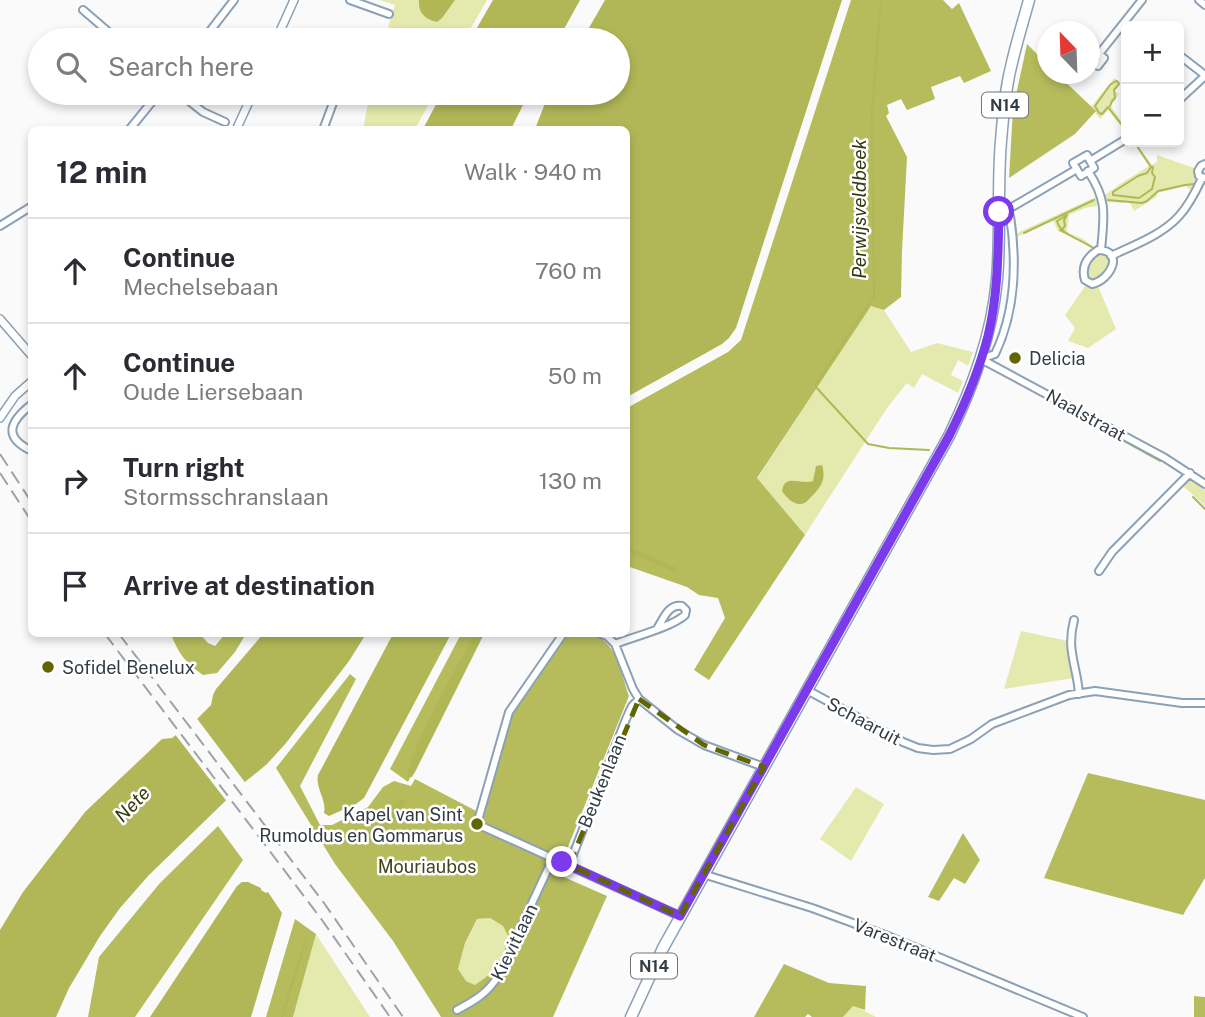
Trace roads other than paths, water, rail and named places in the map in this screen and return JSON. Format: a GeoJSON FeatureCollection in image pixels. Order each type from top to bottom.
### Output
{"type":"FeatureCollection","features":[{"type":"Feature","properties":{"kind":"main road","name":"N14"},"geometry":{"type":"LineString","coordinates":[[631,1017],[680,916],[965,403],[988,334],[996,288],[1005,214],[1000,145],[1006,91],[1029,0]]}},
{"type":"Feature","properties":{"kind":"street"},"geometry":{"type":"LineString","coordinates":[[213,28],[234,0]]}},
{"type":"Feature","properties":{"kind":"street"},"geometry":{"type":"LineString","coordinates":[[281,28],[294,0]]}},
{"type":"Feature","properties":{"kind":"street"},"geometry":{"type":"LineString","coordinates":[[350,0],[389,14]]}},
{"type":"Feature","properties":{"kind":"street"},"geometry":{"type":"LineString","coordinates":[[1100,53],[1142,0]]}},
{"type":"Feature","properties":{"kind":"street"},"geometry":{"type":"LineString","coordinates":[[1199,0],[1205,5]]}},
{"type":"Feature","properties":{"kind":"street"},"geometry":{"type":"LineString","coordinates":[[83,10],[104,28]]}},
{"type":"Feature","properties":{"kind":"street"},"geometry":{"type":"LineString","coordinates":[[1184,59],[1205,76],[1184,95]]}},
{"type":"Feature","properties":{"kind":"street"},"geometry":{"type":"LineString","coordinates":[[132,126],[149,105]]}},
{"type":"Feature","properties":{"kind":"street"},"geometry":{"type":"LineString","coordinates":[[194,105],[225,122]]}},
{"type":"Feature","properties":{"kind":"street"},"geometry":{"type":"LineString","coordinates":[[238,126],[247,105]]}},
{"type":"Feature","properties":{"kind":"street"},"geometry":{"type":"LineString","coordinates":[[324,126],[332,105]]}},
{"type":"Feature","properties":{"kind":"street"},"geometry":{"type":"LineString","coordinates":[[1090,161],[1121,142]]}},
{"type":"Feature","properties":{"kind":"street"},"geometry":{"type":"LineString","coordinates":[[1087,155],[1090,161],[1094,168],[1081,176],[1073,163],[1087,155]]}},
{"type":"Feature","properties":{"kind":"street"},"geometry":{"type":"LineString","coordinates":[[1111,256],[1159,232],[1173,221],[1191,200],[1204,178],[1199,176],[1198,171],[1205,164]]}},
{"type":"Feature","properties":{"kind":"street"},"geometry":{"type":"LineString","coordinates":[[981,359],[995,354],[1000,344],[1013,289],[1014,252],[1005,214],[1007,210],[1077,169]]}},
{"type":"Feature","properties":{"kind":"street"},"geometry":{"type":"LineString","coordinates":[[1088,171],[1097,185],[1103,206],[1101,250]]}},
{"type":"Feature","properties":{"kind":"street"},"geometry":{"type":"LineString","coordinates":[[0,226],[28,210]]}},
{"type":"Feature","properties":{"kind":"street"},"geometry":{"type":"LineString","coordinates":[[1101,250],[1111,256],[1113,264],[1108,274],[1098,283],[1089,283],[1083,275],[1083,267],[1091,255],[1101,250]]}},
{"type":"Feature","properties":{"kind":"street"},"geometry":{"type":"LineString","coordinates":[[996,288],[1013,289]]}},
{"type":"Feature","properties":{"kind":"street"},"geometry":{"type":"LineString","coordinates":[[0,319],[28,352]]}},
{"type":"Feature","properties":{"kind":"street"},"geometry":{"type":"LineString","coordinates":[[18,340],[28,346]]}},
{"type":"Feature","properties":{"kind":"street","name":"Naalstraat"},"geometry":{"type":"LineString","coordinates":[[981,359],[1190,473],[1205,484]]}},
{"type":"Feature","properties":{"kind":"street"},"geometry":{"type":"LineString","coordinates":[[0,416],[28,385]]}},
{"type":"Feature","properties":{"kind":"street"},"geometry":{"type":"LineString","coordinates":[[28,407],[17,417],[12,430],[16,441],[28,448]]}},
{"type":"Feature","properties":{"kind":"street"},"geometry":{"type":"LineString","coordinates":[[1098,571],[1112,552],[1190,473]]}},
{"type":"Feature","properties":{"kind":"street"},"geometry":{"type":"LineString","coordinates":[[615,644],[657,629],[682,619],[686,610],[675,605],[669,609],[657,629]]}},
{"type":"Feature","properties":{"kind":"street"},"geometry":{"type":"LineString","coordinates":[[1074,620],[1070,646],[1079,694]]}},
{"type":"Feature","properties":{"kind":"street"},"geometry":{"type":"LineString","coordinates":[[560,637],[509,712],[477,824],[680,916]]}},
{"type":"Feature","properties":{"kind":"street"},"geometry":{"type":"LineString","coordinates":[[608,637],[615,644],[639,699],[678,730],[704,745],[764,767]]}},
{"type":"Feature","properties":{"kind":"street"},"geometry":{"type":"LineString","coordinates":[[632,706],[633,689]]}},
{"type":"Feature","properties":{"kind":"street","name":"Schaaruit"},"geometry":{"type":"LineString","coordinates":[[807,690],[902,742],[933,750],[950,749],[971,739],[992,724],[1069,695],[1095,691],[1182,703],[1205,703]]}},
{"type":"Feature","properties":{"kind":"street","name":"Beukenlaan"},"geometry":{"type":"LineString","coordinates":[[569,865],[632,706],[639,699]]}},
{"type":"Feature","properties":{"kind":"street","name":"Kievitlaan"},"geometry":{"type":"LineString","coordinates":[[457,1010],[492,988],[553,858]]}},
{"type":"Feature","properties":{"kind":"street","name":"Varestraat"},"geometry":{"type":"LineString","coordinates":[[703,874],[862,926],[1083,1017]]}},
{"type":"Feature","properties":{"kind":"water"},"geometry":{"type":"Polygon","coordinates":[[[419,0],[455,0],[437,22],[423,15],[419,0]]]}},
{"type":"Feature","properties":{"kind":"water"},"geometry":{"type":"Polygon","coordinates":[[[493,0],[580,0],[565,28],[477,28],[493,0]]]}},
{"type":"Feature","properties":{"kind":"water"},"geometry":{"type":"Polygon","coordinates":[[[605,0],[842,0],[736,328],[722,344],[630,395],[630,126],[536,126],[545,105],[630,105],[630,28],[589,28],[605,0]]]}},
{"type":"Feature","properties":{"kind":"water"},"geometry":{"type":"Polygon","coordinates":[[[436,105],[523,105],[512,126],[425,126],[436,105]]]}},
{"type":"Feature","properties":{"kind":"water"},"geometry":{"type":"Polygon","coordinates":[[[822,465],[824,474],[821,485],[806,502],[794,503],[787,498],[782,491],[786,482],[813,481],[816,466],[822,465]]]}},
{"type":"Feature","properties":{"kind":"water"},"geometry":{"type":"Polygon","coordinates":[[[630,547],[678,570],[671,571],[630,552],[630,547]]]}},
{"type":"Feature","properties":{"kind":"water","name":"Nete"},"geometry":{"type":"Polygon","coordinates":[[[260,637],[364,637],[286,743],[149,875],[120,908],[69,988],[56,1017],[0,1017],[0,930],[23,892],[85,812],[162,739],[172,738],[197,719],[211,705],[216,689],[260,637]]]}},
{"type":"Feature","properties":{"kind":"water"},"geometry":{"type":"Polygon","coordinates":[[[391,637],[449,637],[364,798],[329,816],[324,813],[318,775],[391,637]]]}},
{"type":"Feature","properties":{"kind":"water"},"geometry":{"type":"Polygon","coordinates":[[[473,637],[482,637],[415,772],[412,777],[408,777],[415,749],[473,637]]]}},
{"type":"Feature","properties":{"kind":"water"},"geometry":{"type":"Polygon","coordinates":[[[402,799],[407,802],[381,834],[361,843],[342,842],[380,825],[395,803],[402,799]]]}},
{"type":"Feature","properties":{"kind":"water"},"geometry":{"type":"Polygon","coordinates":[[[248,882],[268,892],[282,913],[251,1017],[150,1017],[237,886],[248,882]]]}},
{"type":"Feature","properties":{"kind":"waterway","name":"Perwijsveldbeek"},"geometry":{"type":"LineString","coordinates":[[881,0],[872,112],[874,296],[815,386],[868,444],[929,450]]}},
{"type":"Feature","properties":{"kind":"waterway"},"geometry":{"type":"LineString","coordinates":[[1116,81],[1095,106],[1102,114],[1108,107],[1121,124]]}},
{"type":"Feature","properties":{"kind":"waterway"},"geometry":{"type":"LineString","coordinates":[[1110,106],[1115,98],[1114,90],[1119,84],[1117,81]]}},
{"type":"Feature","properties":{"kind":"waterway"},"geometry":{"type":"LineString","coordinates":[[1138,147],[1151,167]]}},
{"type":"Feature","properties":{"kind":"waterway"},"geometry":{"type":"LineString","coordinates":[[1151,167],[1155,177],[1152,189],[1139,198],[1113,195],[1113,192],[1147,173],[1151,167]]}},
{"type":"Feature","properties":{"kind":"waterway"},"geometry":{"type":"LineString","coordinates":[[1108,200],[1142,203],[1158,191],[1194,184]]}},
{"type":"Feature","properties":{"kind":"waterway"},"geometry":{"type":"LineString","coordinates":[[1024,233],[1094,200]]}},
{"type":"Feature","properties":{"kind":"waterway"},"geometry":{"type":"LineString","coordinates":[[1066,233],[1060,230],[1061,230],[1062,229],[1065,226],[1067,215],[1057,221],[1059,226],[1062,230],[1093,248]]}},
{"type":"Feature","properties":{"kind":"waterway","name":"Perwijsveldbeek"},"geometry":{"type":"LineString","coordinates":[[1014,380],[1160,461]]}},
{"type":"Feature","properties":{"kind":"waterway","name":"Perwijsveldbeek"},"geometry":{"type":"LineString","coordinates":[[1193,497],[1205,509]]}},
{"type":"Feature","properties":{"kind":"waterway"},"geometry":{"type":"LineString","coordinates":[[282,1017],[306,939]]}},
{"type":"Feature","properties":{"kind":"railway"},"geometry":{"type":"LineString","coordinates":[[0,454],[28,497]]}},
{"type":"Feature","properties":{"kind":"railway"},"geometry":{"type":"LineString","coordinates":[[0,473],[28,516]]}},
{"type":"Feature","properties":{"kind":"railway"},"geometry":{"type":"LineString","coordinates":[[107,637],[322,920],[390,1017]]}},
{"type":"Feature","properties":{"kind":"railway"},"geometry":{"type":"LineString","coordinates":[[121,637],[324,903],[403,1017]]}},
{"type":"Feature","properties":{"kind":"place","name":"Delicia"},"geometry":{"type":"Point","coordinates":[1015,358]}},
{"type":"Feature","properties":{"kind":"place","name":"Sofidel Benelux"},"geometry":{"type":"Point","coordinates":[48,667]}},
{"type":"Feature","properties":{"kind":"place","name":"Kapel van Sint Rumoldus en Gommarus"},"geometry":{"type":"Point","coordinates":[477,824]}},
{"type":"Feature","properties":{"kind":"park label","name":"Mouriaubos"},"geometry":{"type":"Point","coordinates":[427,866]}}]}
